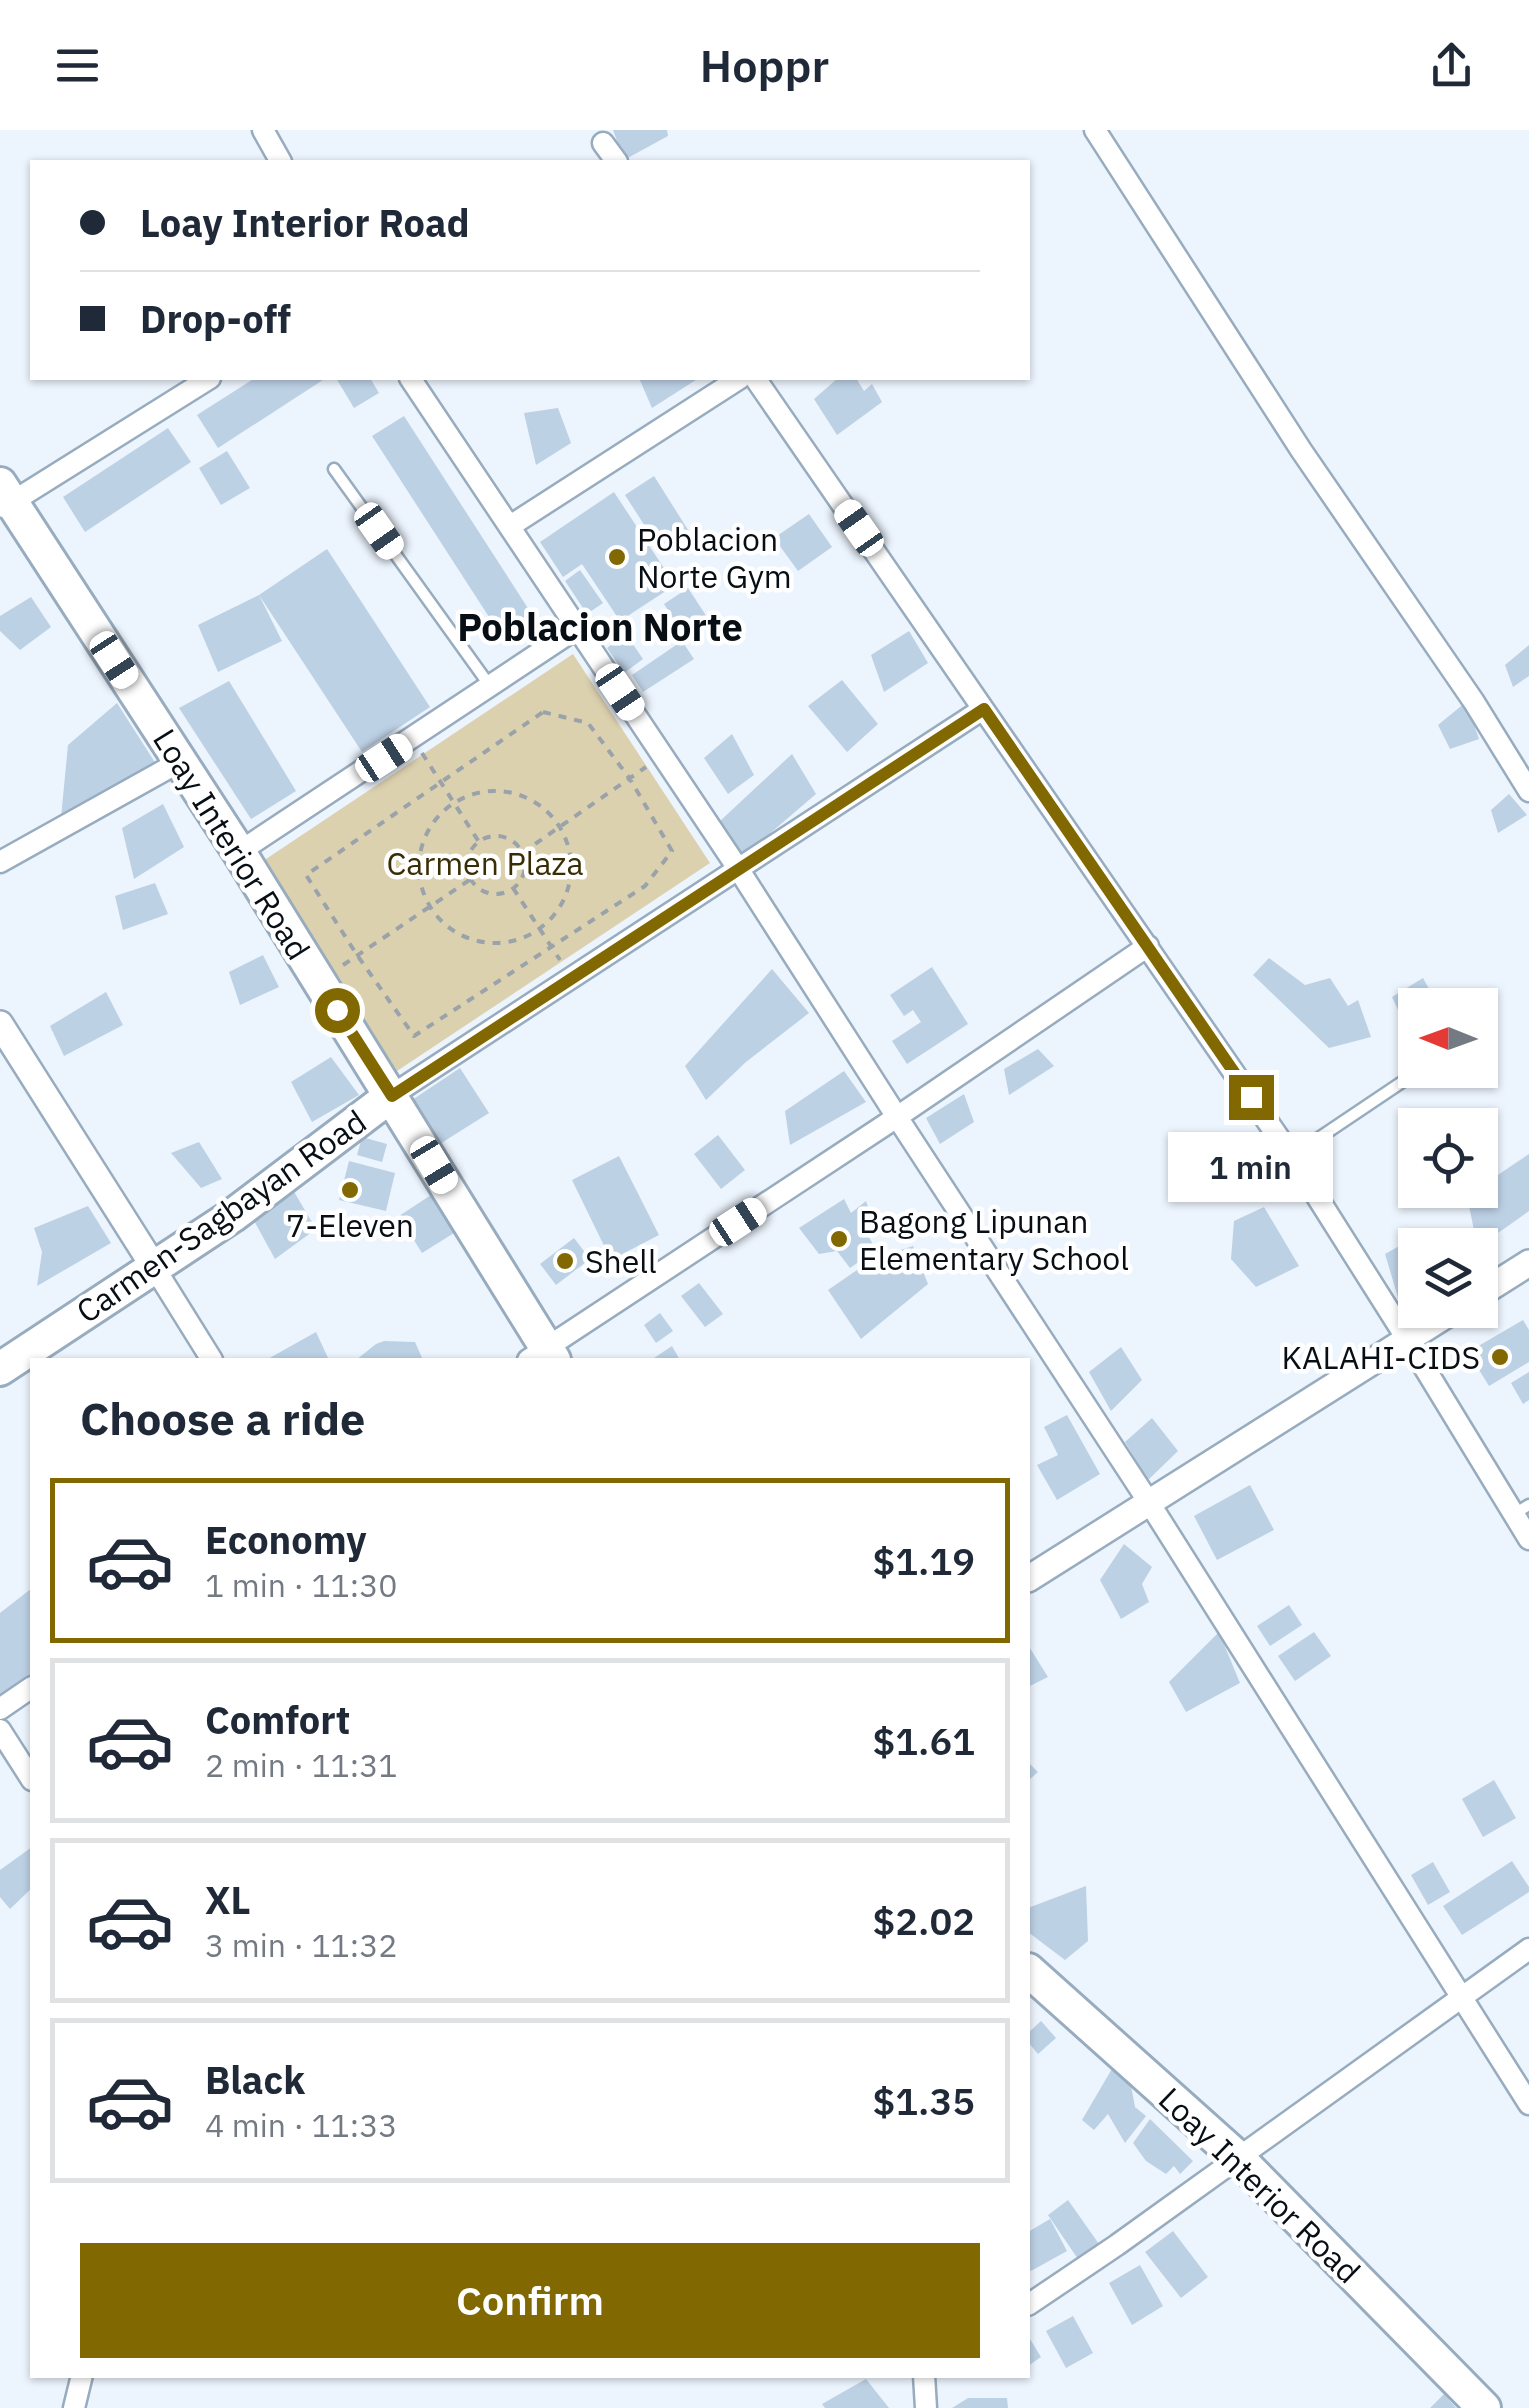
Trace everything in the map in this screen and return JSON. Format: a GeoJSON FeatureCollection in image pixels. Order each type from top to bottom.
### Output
{"type":"FeatureCollection","features":[{"type":"Feature","properties":{"kind":"main road","name":"Loay Interior Road"},"geometry":{"type":"LineString","coordinates":[[4,499],[239,852],[392,1096],[543,1356]]}},
{"type":"Feature","properties":{"kind":"main road","name":"Carmen-Sagbayan Road"},"geometry":{"type":"LineString","coordinates":[[0,1369],[232,1216],[392,1096]]}},
{"type":"Feature","properties":{"kind":"main road","name":"Loay Interior Road"},"geometry":{"type":"LineString","coordinates":[[1030,1972],[1237,2157],[1484,2408]]}},
{"type":"Feature","properties":{"kind":"street"},"geometry":{"type":"LineString","coordinates":[[263,130],[280,160]]}},
{"type":"Feature","properties":{"kind":"street"},"geometry":{"type":"LineString","coordinates":[[1095,130],[1301,450],[1474,702],[1529,792]]}},
{"type":"Feature","properties":{"kind":"street"},"geometry":{"type":"LineString","coordinates":[[603,143],[616,160]]}},
{"type":"Feature","properties":{"kind":"street"},"geometry":{"type":"LineString","coordinates":[[4,499],[207,380]]}},
{"type":"Feature","properties":{"kind":"street"},"geometry":{"type":"LineString","coordinates":[[411,380],[739,870],[1150,1504],[1529,2104]]}},
{"type":"Feature","properties":{"kind":"street"},"geometry":{"type":"LineString","coordinates":[[510,526],[737,380]]}},
{"type":"Feature","properties":{"kind":"street"},"geometry":{"type":"LineString","coordinates":[[756,380],[1292,1157],[1522,1510],[1529,1539]]}},
{"type":"Feature","properties":{"kind":"street"},"geometry":{"type":"LineString","coordinates":[[239,852],[577,628]]}},
{"type":"Feature","properties":{"kind":"street"},"geometry":{"type":"LineString","coordinates":[[392,1096],[984,709]]}},
{"type":"Feature","properties":{"kind":"street"},"geometry":{"type":"LineString","coordinates":[[0,862],[181,761]]}},
{"type":"Feature","properties":{"kind":"street"},"geometry":{"type":"LineString","coordinates":[[543,1356],[1148,946]]}},
{"type":"Feature","properties":{"kind":"street"},"geometry":{"type":"LineString","coordinates":[[0,1024],[211,1358]]}},
{"type":"Feature","properties":{"kind":"street"},"geometry":{"type":"LineString","coordinates":[[1498,1283],[1529,1263]]}},
{"type":"Feature","properties":{"kind":"street"},"geometry":{"type":"LineString","coordinates":[[1030,1579],[1425,1328]]}},
{"type":"Feature","properties":{"kind":"street"},"geometry":{"type":"LineString","coordinates":[[0,1708],[30,1688]]}},
{"type":"Feature","properties":{"kind":"street"},"geometry":{"type":"LineString","coordinates":[[0,1730],[30,1777]]}},
{"type":"Feature","properties":{"kind":"street"},"geometry":{"type":"LineString","coordinates":[[1030,2304],[1117,2246],[1529,1950]]}},
{"type":"Feature","properties":{"kind":"street"},"geometry":{"type":"LineString","coordinates":[[74,2408],[81,2378]]}},
{"type":"Feature","properties":{"kind":"street"},"geometry":{"type":"LineString","coordinates":[[924,2378],[926,2408]]}},
{"type":"Feature","properties":{"kind":"lane"},"geometry":{"type":"LineString","coordinates":[[334,468],[491,686]]}},
{"type":"Feature","properties":{"kind":"lane"},"geometry":{"type":"LineString","coordinates":[[1292,1157],[1398,1085]]}},
{"type":"Feature","properties":{"kind":"path"},"geometry":{"type":"LineString","coordinates":[[543,712],[588,722],[630,778],[672,851],[646,886],[414,1036],[306,875],[442,783],[543,712]]}},
{"type":"Feature","properties":{"kind":"path"},"geometry":{"type":"LineString","coordinates":[[413,738],[480,842]]}},
{"type":"Feature","properties":{"kind":"path"},"geometry":{"type":"LineString","coordinates":[[522,853],[662,756]]}},
{"type":"Feature","properties":{"kind":"path"},"geometry":{"type":"LineString","coordinates":[[505,791],[530,798],[551,814],[565,836],[572,862],[569,888],[558,912],[539,930],[517,941],[492,944],[468,938],[446,926],[430,907],[421,885],[420,861],[425,838],[437,818],[455,802],[479,792],[505,791]]}},
{"type":"Feature","properties":{"kind":"path"},"geometry":{"type":"LineString","coordinates":[[488,837],[516,844],[525,862],[520,882],[514,888],[505,893],[485,892],[470,879],[467,862],[480,842],[488,837]]}},
{"type":"Feature","properties":{"kind":"path"},"geometry":{"type":"LineString","coordinates":[[318,981],[470,879]]}},
{"type":"Feature","properties":{"kind":"path"},"geometry":{"type":"LineString","coordinates":[[514,888],[572,977]]}},
{"type":"Feature","properties":{"kind":"green space","name":"Carmen Plaza"},"geometry":{"type":"Polygon","coordinates":[[[573,654],[710,863],[397,1071],[260,863],[573,654]]]}},
{"type":"Feature","properties":{"kind":"building"},"geometry":{"type":"Polygon","coordinates":[[[613,130],[667,130],[668,136],[624,160],[613,130]]]}},
{"type":"Feature","properties":{"kind":"building"},"geometry":{"type":"Polygon","coordinates":[[[252,380],[323,380],[218,448],[197,415],[252,380]]]}},
{"type":"Feature","properties":{"kind":"building"},"geometry":{"type":"Polygon","coordinates":[[[337,380],[371,380],[379,393],[354,408],[337,380]]]}},
{"type":"Feature","properties":{"kind":"building"},"geometry":{"type":"Polygon","coordinates":[[[640,380],[696,380],[652,408],[640,380]]]}},
{"type":"Feature","properties":{"kind":"building"},"geometry":{"type":"Polygon","coordinates":[[[836,380],[857,380],[864,391],[872,384],[882,402],[837,435],[814,399],[836,380]]]}},
{"type":"Feature","properties":{"kind":"building"},"geometry":{"type":"Polygon","coordinates":[[[558,408],[571,443],[536,465],[524,413],[558,408]]]}},
{"type":"Feature","properties":{"kind":"building"},"geometry":{"type":"Polygon","coordinates":[[[404,416],[533,616],[502,637],[372,436],[404,416]]]}},
{"type":"Feature","properties":{"kind":"building"},"geometry":{"type":"Polygon","coordinates":[[[168,428],[191,462],[85,532],[63,497],[168,428]]]}},
{"type":"Feature","properties":{"kind":"building"},"geometry":{"type":"Polygon","coordinates":[[[227,451],[250,488],[221,505],[199,468],[227,451]]]}},
{"type":"Feature","properties":{"kind":"building"},"geometry":{"type":"Polygon","coordinates":[[[654,476],[690,533],[661,551],[625,495],[654,476]]]}},
{"type":"Feature","properties":{"kind":"building","name":"Poblacion Norte Gym"},"geometry":{"type":"Polygon","coordinates":[[[614,492],[675,585],[620,621],[582,564],[563,577],[540,542],[614,492]]]}},
{"type":"Feature","properties":{"kind":"building"},"geometry":{"type":"Polygon","coordinates":[[[809,514],[832,547],[798,571],[774,538],[809,514]]]}},
{"type":"Feature","properties":{"kind":"building"},"geometry":{"type":"Polygon","coordinates":[[[327,549],[430,707],[362,752],[259,595],[327,549]]]}},
{"type":"Feature","properties":{"kind":"building"},"geometry":{"type":"Polygon","coordinates":[[[580,570],[603,603],[587,614],[565,581],[580,570]]]}},
{"type":"Feature","properties":{"kind":"building"},"geometry":{"type":"Polygon","coordinates":[[[688,588],[707,617],[683,633],[664,604],[688,588]]]}},
{"type":"Feature","properties":{"kind":"building"},"geometry":{"type":"Polygon","coordinates":[[[259,595],[282,641],[218,672],[198,625],[259,595]]]}},
{"type":"Feature","properties":{"kind":"building"},"geometry":{"type":"Polygon","coordinates":[[[31,597],[51,627],[20,650],[0,631],[0,616],[31,597]]]}},
{"type":"Feature","properties":{"kind":"building"},"geometry":{"type":"Polygon","coordinates":[[[909,631],[928,663],[884,692],[871,655],[909,631]]]}},
{"type":"Feature","properties":{"kind":"building"},"geometry":{"type":"Polygon","coordinates":[[[626,634],[643,659],[624,673],[607,648],[626,634]]]}},
{"type":"Feature","properties":{"kind":"building"},"geometry":{"type":"Polygon","coordinates":[[[682,641],[694,659],[643,692],[632,675],[682,641]]]}},
{"type":"Feature","properties":{"kind":"building"},"geometry":{"type":"Polygon","coordinates":[[[1529,645],[1529,676],[1513,687],[1505,665],[1529,645]]]}},
{"type":"Feature","properties":{"kind":"building"},"geometry":{"type":"Polygon","coordinates":[[[842,680],[878,724],[847,752],[808,706],[842,680]]]}},
{"type":"Feature","properties":{"kind":"building"},"geometry":{"type":"Polygon","coordinates":[[[229,681],[296,791],[251,819],[179,708],[229,681]]]}},
{"type":"Feature","properties":{"kind":"building"},"geometry":{"type":"Polygon","coordinates":[[[1466,702],[1479,739],[1450,749],[1438,725],[1466,702]]]}},
{"type":"Feature","properties":{"kind":"building"},"geometry":{"type":"Polygon","coordinates":[[[117,703],[156,764],[60,828],[68,745],[117,703]]]}},
{"type":"Feature","properties":{"kind":"building"},"geometry":{"type":"Polygon","coordinates":[[[732,734],[754,775],[728,794],[704,758],[732,734]]]}},
{"type":"Feature","properties":{"kind":"building"},"geometry":{"type":"Polygon","coordinates":[[[792,754],[816,794],[739,860],[720,821],[792,754]]]}},
{"type":"Feature","properties":{"kind":"building"},"geometry":{"type":"Polygon","coordinates":[[[1509,794],[1527,815],[1498,833],[1491,810],[1509,794]]]}},
{"type":"Feature","properties":{"kind":"building"},"geometry":{"type":"Polygon","coordinates":[[[163,804],[184,847],[134,879],[122,828],[163,804]]]}},
{"type":"Feature","properties":{"kind":"building"},"geometry":{"type":"Polygon","coordinates":[[[155,883],[168,914],[123,930],[115,896],[155,883]]]}},
{"type":"Feature","properties":{"kind":"building"},"geometry":{"type":"Polygon","coordinates":[[[263,955],[279,987],[240,1005],[229,972],[263,955]]]}},
{"type":"Feature","properties":{"kind":"building"},"geometry":{"type":"Polygon","coordinates":[[[1269,958],[1305,985],[1330,978],[1348,1006],[1358,1000],[1371,1037],[1329,1048],[1253,975],[1269,958]]]}},
{"type":"Feature","properties":{"kind":"building"},"geometry":{"type":"Polygon","coordinates":[[[932,967],[968,1024],[907,1064],[892,1041],[921,1022],[913,1010],[904,1016],[890,995],[932,967]]]}},
{"type":"Feature","properties":{"kind":"building"},"geometry":{"type":"Polygon","coordinates":[[[772,969],[809,1013],[746,1062],[706,1100],[685,1066],[772,969]]]}},
{"type":"Feature","properties":{"kind":"building"},"geometry":{"type":"Polygon","coordinates":[[[1423,978],[1429,988],[1407,988],[1423,978]]]}},
{"type":"Feature","properties":{"kind":"building"},"geometry":{"type":"Polygon","coordinates":[[[106,992],[123,1025],[64,1056],[50,1026],[106,992]]]}},
{"type":"Feature","properties":{"kind":"building"},"geometry":{"type":"Polygon","coordinates":[[[1038,1049],[1054,1066],[1009,1095],[1004,1069],[1038,1049]]]}},
{"type":"Feature","properties":{"kind":"building"},"geometry":{"type":"Polygon","coordinates":[[[331,1057],[359,1095],[312,1122],[291,1082],[331,1057]]]}},
{"type":"Feature","properties":{"kind":"building"},"geometry":{"type":"Polygon","coordinates":[[[460,1068],[489,1113],[435,1147],[412,1100],[460,1068]]]}},
{"type":"Feature","properties":{"kind":"building"},"geometry":{"type":"Polygon","coordinates":[[[844,1071],[866,1102],[790,1145],[785,1111],[844,1071]]]}},
{"type":"Feature","properties":{"kind":"building"},"geometry":{"type":"Polygon","coordinates":[[[964,1094],[974,1122],[940,1144],[926,1118],[964,1094]]]}},
{"type":"Feature","properties":{"kind":"building"},"geometry":{"type":"Polygon","coordinates":[[[718,1135],[745,1170],[721,1189],[694,1154],[718,1135]]]}},
{"type":"Feature","properties":{"kind":"building"},"geometry":{"type":"Polygon","coordinates":[[[362,1137],[387,1144],[382,1162],[357,1155],[362,1137]]]}},
{"type":"Feature","properties":{"kind":"building"},"geometry":{"type":"Polygon","coordinates":[[[199,1142],[222,1179],[201,1188],[171,1153],[199,1142]]]}},
{"type":"Feature","properties":{"kind":"building"},"geometry":{"type":"Polygon","coordinates":[[[1529,1154],[1529,1211],[1498,1233],[1498,1228],[1474,1228],[1469,1208],[1498,1208],[1498,1175],[1529,1154]]]}},
{"type":"Feature","properties":{"kind":"building"},"geometry":{"type":"Polygon","coordinates":[[[619,1156],[659,1235],[611,1260],[572,1180],[619,1156]]]}},
{"type":"Feature","properties":{"kind":"building"},"geometry":{"type":"Polygon","coordinates":[[[349,1161],[395,1173],[386,1211],[339,1200],[349,1161]]]}},
{"type":"Feature","properties":{"kind":"building"},"geometry":{"type":"Polygon","coordinates":[[[293,1190],[316,1229],[275,1259],[253,1219],[293,1190]]]}},
{"type":"Feature","properties":{"kind":"building"},"geometry":{"type":"Polygon","coordinates":[[[431,1195],[454,1233],[422,1253],[399,1216],[431,1195]]]}},
{"type":"Feature","properties":{"kind":"building","name":"Bagong Lipunan Elementary School"},"geometry":{"type":"Polygon","coordinates":[[[844,1199],[851,1213],[866,1201],[871,1216],[863,1226],[876,1250],[850,1268],[837,1251],[819,1254],[799,1228],[844,1199]]]}},
{"type":"Feature","properties":{"kind":"building"},"geometry":{"type":"Polygon","coordinates":[[[88,1206],[111,1243],[37,1286],[42,1252],[34,1228],[88,1206]]]}},
{"type":"Feature","properties":{"kind":"building"},"geometry":{"type":"Polygon","coordinates":[[[1264,1207],[1299,1266],[1256,1287],[1231,1259],[1234,1221],[1264,1207]]]}},
{"type":"Feature","properties":{"kind":"building","name":"Shell"},"geometry":{"type":"Polygon","coordinates":[[[574,1238],[590,1259],[556,1285],[540,1264],[574,1238]]]}},
{"type":"Feature","properties":{"kind":"building"},"geometry":{"type":"Polygon","coordinates":[[[913,1246],[928,1284],[861,1339],[828,1290],[873,1259],[913,1246]]]}},
{"type":"Feature","properties":{"kind":"building"},"geometry":{"type":"Polygon","coordinates":[[[1398,1247],[1398,1297],[1385,1254],[1398,1247]]]}},
{"type":"Feature","properties":{"kind":"building"},"geometry":{"type":"Polygon","coordinates":[[[699,1283],[723,1314],[705,1327],[681,1296],[699,1283]]]}},
{"type":"Feature","properties":{"kind":"building"},"geometry":{"type":"Polygon","coordinates":[[[660,1313],[673,1331],[656,1343],[644,1325],[660,1313]]]}},
{"type":"Feature","properties":{"kind":"building","name":"KALAHI-CIDS"},"geometry":{"type":"Polygon","coordinates":[[[1523,1320],[1529,1330],[1529,1362],[1489,1386],[1468,1352],[1523,1320]]]}},
{"type":"Feature","properties":{"kind":"building"},"geometry":{"type":"Polygon","coordinates":[[[316,1332],[328,1358],[270,1358],[316,1332]]]}},
{"type":"Feature","properties":{"kind":"building"},"geometry":{"type":"Polygon","coordinates":[[[415,1342],[422,1358],[358,1358],[376,1344],[415,1342]]]}},
{"type":"Feature","properties":{"kind":"building"},"geometry":{"type":"Polygon","coordinates":[[[672,1346],[679,1358],[654,1358],[672,1346]]]}},
{"type":"Feature","properties":{"kind":"building"},"geometry":{"type":"Polygon","coordinates":[[[1121,1347],[1142,1380],[1111,1411],[1089,1372],[1121,1347]]]}},
{"type":"Feature","properties":{"kind":"building"},"geometry":{"type":"Polygon","coordinates":[[[1529,1372],[1529,1400],[1523,1404],[1511,1383],[1529,1372]]]}},
{"type":"Feature","properties":{"kind":"building"},"geometry":{"type":"Polygon","coordinates":[[[1067,1415],[1100,1474],[1057,1500],[1037,1465],[1058,1455],[1044,1427],[1067,1415]]]}},
{"type":"Feature","properties":{"kind":"building"},"geometry":{"type":"Polygon","coordinates":[[[1152,1418],[1178,1451],[1148,1480],[1125,1442],[1152,1418]]]}},
{"type":"Feature","properties":{"kind":"building"},"geometry":{"type":"Polygon","coordinates":[[[1250,1485],[1274,1530],[1217,1560],[1194,1516],[1250,1485]]]}},
{"type":"Feature","properties":{"kind":"building"},"geometry":{"type":"Polygon","coordinates":[[[1124,1544],[1152,1567],[1142,1584],[1149,1602],[1121,1619],[1100,1580],[1124,1544]]]}},
{"type":"Feature","properties":{"kind":"building"},"geometry":{"type":"Polygon","coordinates":[[[30,1590],[30,1678],[0,1695],[0,1613],[30,1590]]]}},
{"type":"Feature","properties":{"kind":"building"},"geometry":{"type":"Polygon","coordinates":[[[1289,1605],[1302,1625],[1270,1646],[1257,1626],[1289,1605]]]}},
{"type":"Feature","properties":{"kind":"building"},"geometry":{"type":"Polygon","coordinates":[[[1219,1632],[1240,1683],[1186,1712],[1169,1682],[1219,1632]]]}},
{"type":"Feature","properties":{"kind":"building"},"geometry":{"type":"Polygon","coordinates":[[[1314,1632],[1331,1656],[1295,1681],[1278,1656],[1314,1632]]]}},
{"type":"Feature","properties":{"kind":"building"},"geometry":{"type":"Polygon","coordinates":[[[1030,1648],[1048,1677],[1030,1686],[1030,1648]]]}},
{"type":"Feature","properties":{"kind":"building"},"geometry":{"type":"Polygon","coordinates":[[[1494,1780],[1516,1818],[1483,1837],[1462,1799],[1494,1780]]]}},
{"type":"Feature","properties":{"kind":"building"},"geometry":{"type":"Polygon","coordinates":[[[30,1848],[30,1890],[10,1909],[0,1897],[0,1870],[30,1848]]]}},
{"type":"Feature","properties":{"kind":"building"},"geometry":{"type":"Polygon","coordinates":[[[1512,1861],[1529,1892],[1462,1935],[1443,1906],[1512,1861]]]}},
{"type":"Feature","properties":{"kind":"building"},"geometry":{"type":"Polygon","coordinates":[[[1433,1862],[1450,1892],[1428,1905],[1411,1875],[1433,1862]]]}},
{"type":"Feature","properties":{"kind":"building"},"geometry":{"type":"Polygon","coordinates":[[[1086,1886],[1088,1941],[1065,1960],[1030,1934],[1030,1907],[1086,1886]]]}},
{"type":"Feature","properties":{"kind":"building"},"geometry":{"type":"Polygon","coordinates":[[[1041,2021],[1056,2038],[1038,2054],[1030,2044],[1030,2031],[1041,2021]]]}},
{"type":"Feature","properties":{"kind":"building"},"geometry":{"type":"Polygon","coordinates":[[[1113,2067],[1131,2085],[1135,2107],[1146,2116],[1125,2143],[1108,2114],[1094,2130],[1082,2120],[1113,2067]]]}},
{"type":"Feature","properties":{"kind":"building"},"geometry":{"type":"Polygon","coordinates":[[[1150,2119],[1193,2161],[1180,2174],[1174,2166],[1166,2174],[1146,2161],[1133,2143],[1150,2119]]]}},
{"type":"Feature","properties":{"kind":"building"},"geometry":{"type":"Polygon","coordinates":[[[1068,2200],[1099,2244],[1078,2259],[1048,2215],[1068,2200]]]}},
{"type":"Feature","properties":{"kind":"building"},"geometry":{"type":"Polygon","coordinates":[[[1050,2219],[1067,2251],[1031,2271],[1030,2231],[1050,2219]]]}},
{"type":"Feature","properties":{"kind":"building"},"geometry":{"type":"Polygon","coordinates":[[[1173,2231],[1208,2277],[1181,2298],[1145,2252],[1173,2231]]]}},
{"type":"Feature","properties":{"kind":"building"},"geometry":{"type":"Polygon","coordinates":[[[1140,2265],[1163,2306],[1132,2325],[1109,2283],[1140,2265]]]}},
{"type":"Feature","properties":{"kind":"building"},"geometry":{"type":"Polygon","coordinates":[[[1073,2316],[1093,2353],[1066,2368],[1046,2331],[1073,2316]]]}},
{"type":"Feature","properties":{"kind":"building"},"geometry":{"type":"Polygon","coordinates":[[[1030,2339],[1041,2357],[1030,2365],[1030,2339]]]}},
{"type":"Feature","properties":{"kind":"building"},"geometry":{"type":"Polygon","coordinates":[[[866,2379],[889,2408],[825,2408],[822,2404],[866,2379]]]}},
{"type":"Feature","properties":{"kind":"building"},"geometry":{"type":"Polygon","coordinates":[[[1444,2394],[1456,2408],[1430,2408],[1444,2394]]]}},
{"type":"Feature","properties":{"kind":"building"},"geometry":{"type":"Polygon","coordinates":[[[968,2398],[1007,2398],[1008,2408],[952,2408],[968,2398]]]}},
{"type":"Feature","properties":{"kind":"place","name":"Poblacion Norte Gym"},"geometry":{"type":"Point","coordinates":[617,557]}},
{"type":"Feature","properties":{"kind":"place","name":"7-Eleven"},"geometry":{"type":"Point","coordinates":[350,1190]}},
{"type":"Feature","properties":{"kind":"place","name":"Bagong Lipunan Elementary School"},"geometry":{"type":"Point","coordinates":[839,1239]}},
{"type":"Feature","properties":{"kind":"place","name":"Shell"},"geometry":{"type":"Point","coordinates":[565,1261]}},
{"type":"Feature","properties":{"kind":"place","name":"KALAHI-CIDS"},"geometry":{"type":"Point","coordinates":[1500,1357]}},
{"type":"Feature","properties":{"kind":"district","name":"Poblacion Norte"},"geometry":{"type":"Point","coordinates":[600,626]}},
{"type":"Feature","properties":{"kind":"route"},"geometry":{"type":"LineString","coordinates":[[337,1010],[392,1096],[984,709],[1251,1097]]}}]}
